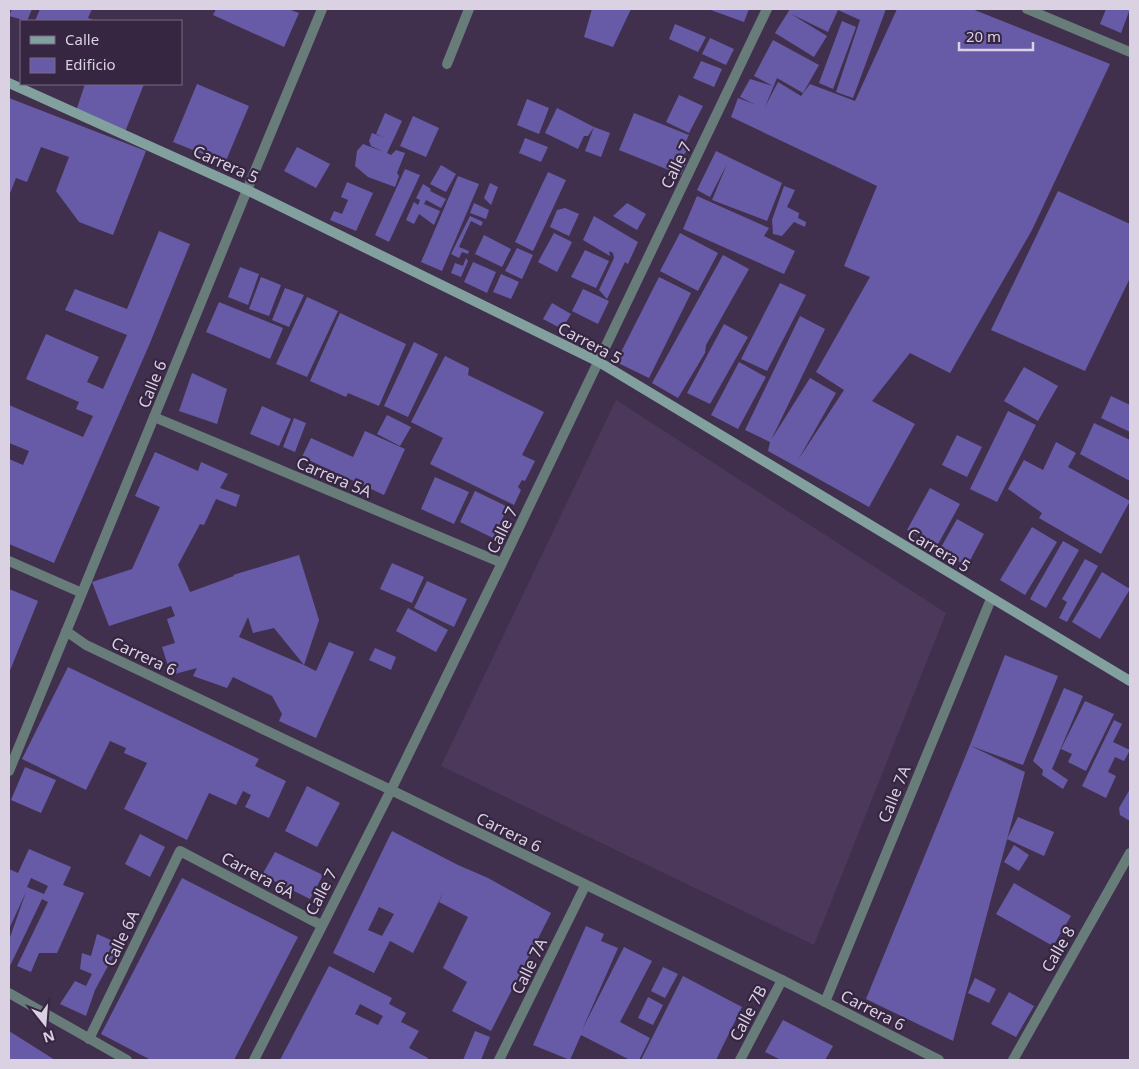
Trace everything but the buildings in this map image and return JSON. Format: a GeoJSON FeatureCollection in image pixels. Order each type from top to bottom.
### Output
{"type":"FeatureCollection","features":[{"type":"Feature","properties":{"kind":"main road","name":"Carrera 5"},"geometry":{"type":"LineString","coordinates":[[9,83],[248,190],[599,362],[1130,681]]}},
{"type":"Feature","properties":{"kind":"street","name":"Calle 6"},"geometry":{"type":"LineString","coordinates":[[9,771],[322,9]]}},
{"type":"Feature","properties":{"kind":"street"},"geometry":{"type":"LineString","coordinates":[[447,64],[469,9]]}},
{"type":"Feature","properties":{"kind":"street","name":"Calle 7"},"geometry":{"type":"LineString","coordinates":[[254,1060],[391,790],[502,564],[767,9]]}},
{"type":"Feature","properties":{"kind":"street"},"geometry":{"type":"LineString","coordinates":[[1027,9],[1130,52]]}},
{"type":"Feature","properties":{"kind":"street","name":"Carrera 5A"},"geometry":{"type":"LineString","coordinates":[[154,418],[502,564]]}},
{"type":"Feature","properties":{"kind":"street"},"geometry":{"type":"LineString","coordinates":[[9,561],[82,593]]}},
{"type":"Feature","properties":{"kind":"street","name":"Calle 7A"},"geometry":{"type":"LineString","coordinates":[[825,1002],[991,598]]}},
{"type":"Feature","properties":{"kind":"street","name":"Carrera 6"},"geometry":{"type":"LineString","coordinates":[[66,631],[86,645],[391,790],[782,980],[939,1060]]}},
{"type":"Feature","properties":{"kind":"street","name":"Carrera 6A"},"geometry":{"type":"LineString","coordinates":[[180,851],[321,925]]}},
{"type":"Feature","properties":{"kind":"street","name":"Calle 6A"},"geometry":{"type":"LineString","coordinates":[[89,1039],[180,851]]}},
{"type":"Feature","properties":{"kind":"street","name":"Calle 8"},"geometry":{"type":"LineString","coordinates":[[1013,1060],[1130,853]]}},
{"type":"Feature","properties":{"kind":"street","name":"Calle 7A"},"geometry":{"type":"LineString","coordinates":[[499,1060],[586,886]]}},
{"type":"Feature","properties":{"kind":"street","name":"Calle 7B"},"geometry":{"type":"LineString","coordinates":[[740,1060],[782,980]]}},
{"type":"Feature","properties":{"kind":"street"},"geometry":{"type":"LineString","coordinates":[[9,993],[127,1060]]}},
{"type":"Feature","properties":{"kind":"shaded area"},"geometry":{"type":"Polygon","coordinates":[[[616,400],[946,613],[814,945],[441,766],[616,400]]]}}]}
